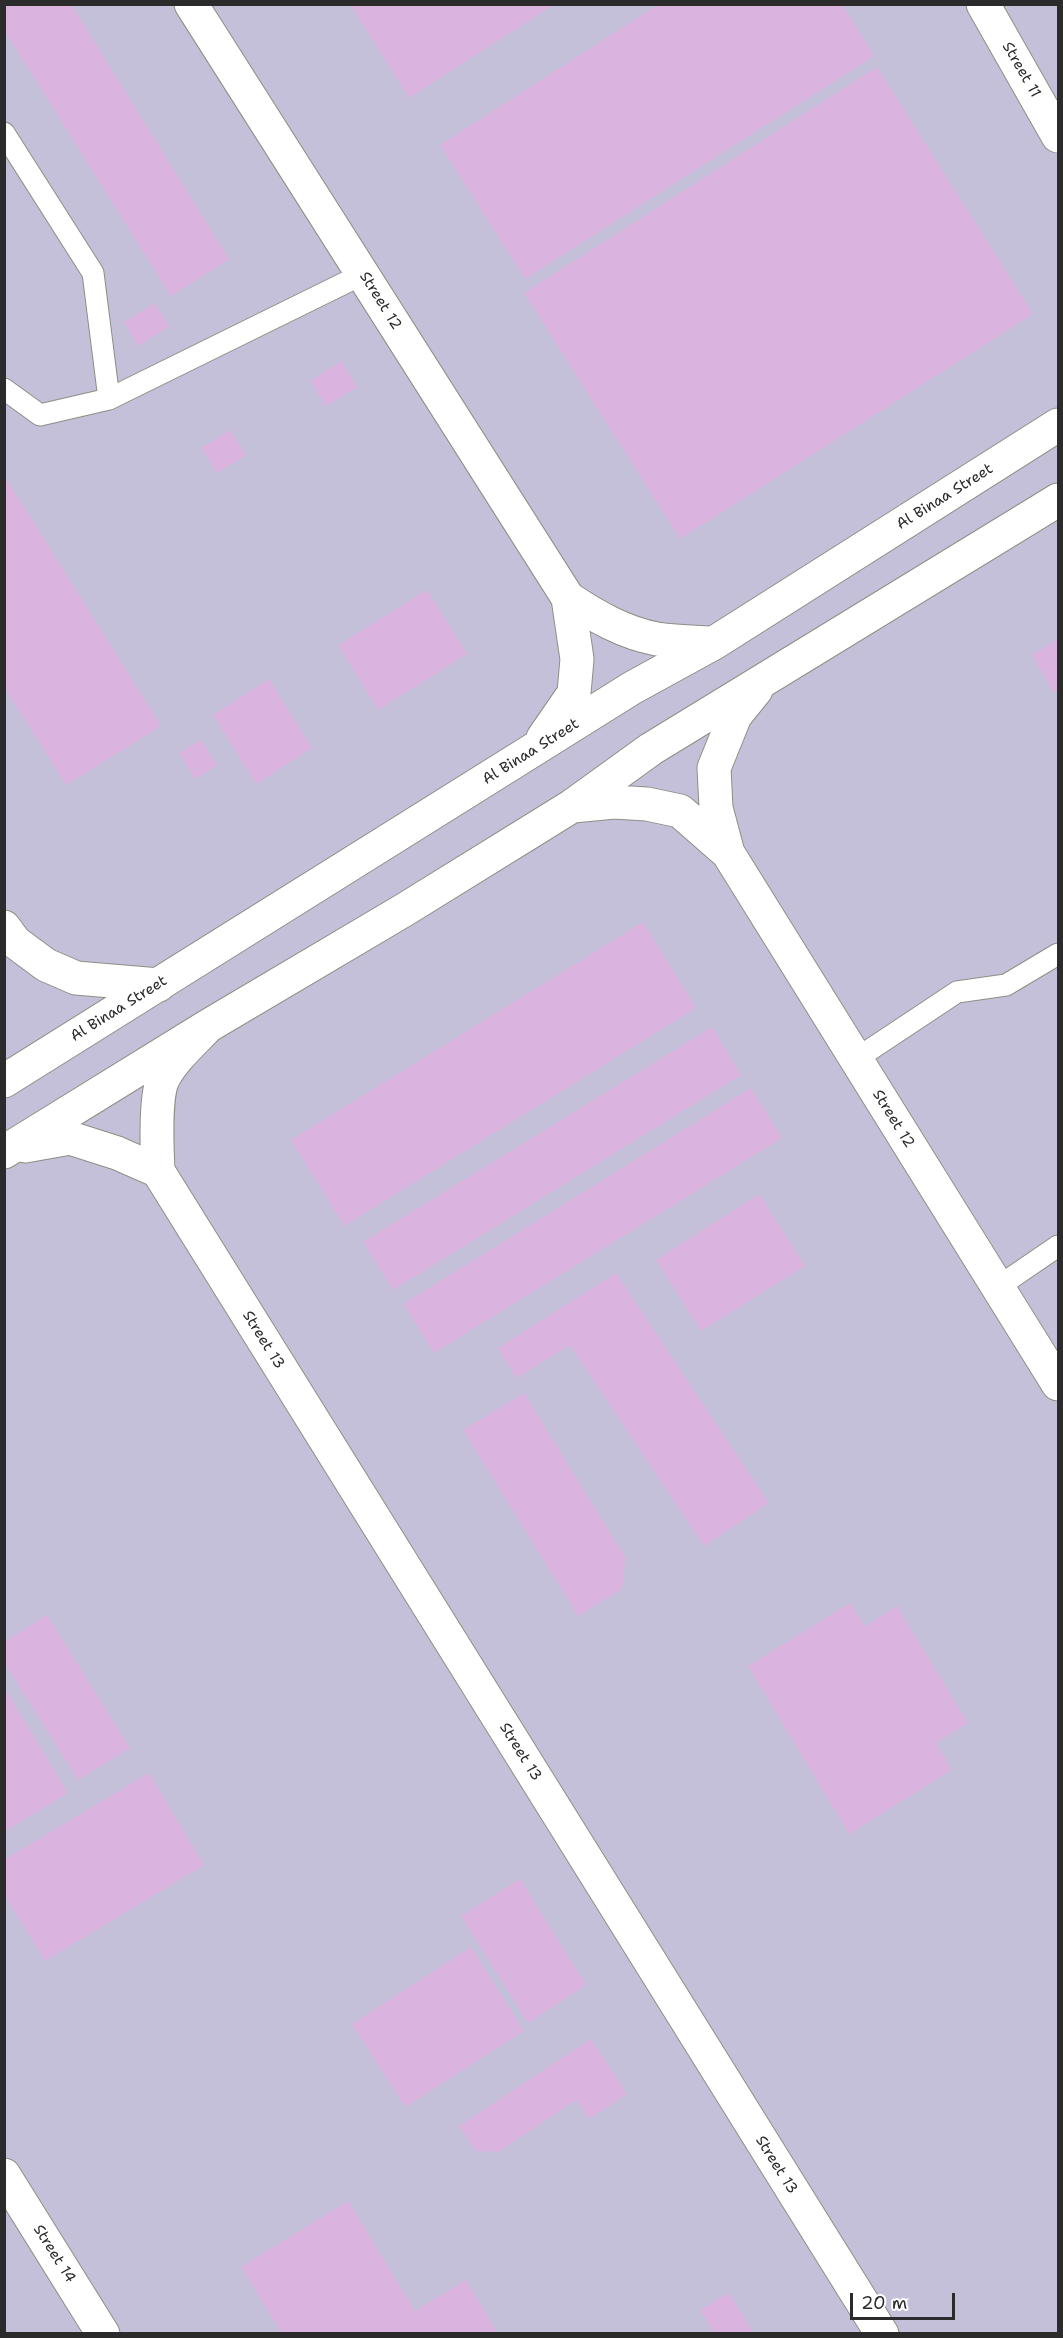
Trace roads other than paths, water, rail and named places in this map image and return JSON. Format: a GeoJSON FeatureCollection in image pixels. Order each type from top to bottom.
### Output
{"type":"FeatureCollection","features":[{"type":"Feature","properties":{"kind":"street","name":"Street 12"},"geometry":{"type":"LineString","coordinates":[[191,4],[568,598],[577,659],[574,693],[535,750]]}},
{"type":"Feature","properties":{"kind":"street","name":"Street 11"},"geometry":{"type":"LineString","coordinates":[[983,4],[1059,136]]}},
{"type":"Feature","properties":{"kind":"street","name":"Al Binaa Street"},"geometry":{"type":"LineString","coordinates":[[4,1081],[535,750],[632,687],[714,643],[1059,425]]}},
{"type":"Feature","properties":{"kind":"street"},"geometry":{"type":"LineString","coordinates":[[8,1150],[208,1026],[404,910],[572,806],[651,749],[1059,500]]}},
{"type":"Feature","properties":{"kind":"street","name":"Street 12"},"geometry":{"type":"LineString","coordinates":[[568,598],[596,616],[626,630],[658,639],[714,643]]}},
{"type":"Feature","properties":{"kind":"street","name":"Street 12"},"geometry":{"type":"LineString","coordinates":[[765,680],[735,716],[714,768],[716,808],[728,853],[1059,1384]]}},
{"type":"Feature","properties":{"kind":"street","name":"Street 12"},"geometry":{"type":"LineString","coordinates":[[572,806],[614,802],[647,804],[680,812],[728,853]]}},
{"type":"Feature","properties":{"kind":"street"},"geometry":{"type":"LineString","coordinates":[[4,927],[15,942],[46,965],[76,978],[159,985]]}},
{"type":"Feature","properties":{"kind":"street"},"geometry":{"type":"LineString","coordinates":[[8,1150],[70,1138],[117,1153],[158,1171],[157,1120],[162,1080],[176,1060],[208,1026]]}},
{"type":"Feature","properties":{"kind":"street","name":"Street 13"},"geometry":{"type":"LineString","coordinates":[[158,1171],[882,2334]]}},
{"type":"Feature","properties":{"kind":"street","name":"Street 14"},"geometry":{"type":"LineString","coordinates":[[4,2175],[103,2334]]}},
{"type":"Feature","properties":{"kind":"lane"},"geometry":{"type":"LineString","coordinates":[[4,133],[93,273],[109,399]]}},
{"type":"Feature","properties":{"kind":"lane"},"geometry":{"type":"LineString","coordinates":[[4,389],[40,415],[109,399],[363,274]]}},
{"type":"Feature","properties":{"kind":"lane"},"geometry":{"type":"LineString","coordinates":[[856,1059],[957,992],[1006,985],[1059,954]]}},
{"type":"Feature","properties":{"kind":"lane"},"geometry":{"type":"LineString","coordinates":[[998,1287],[1059,1245]]}}]}
